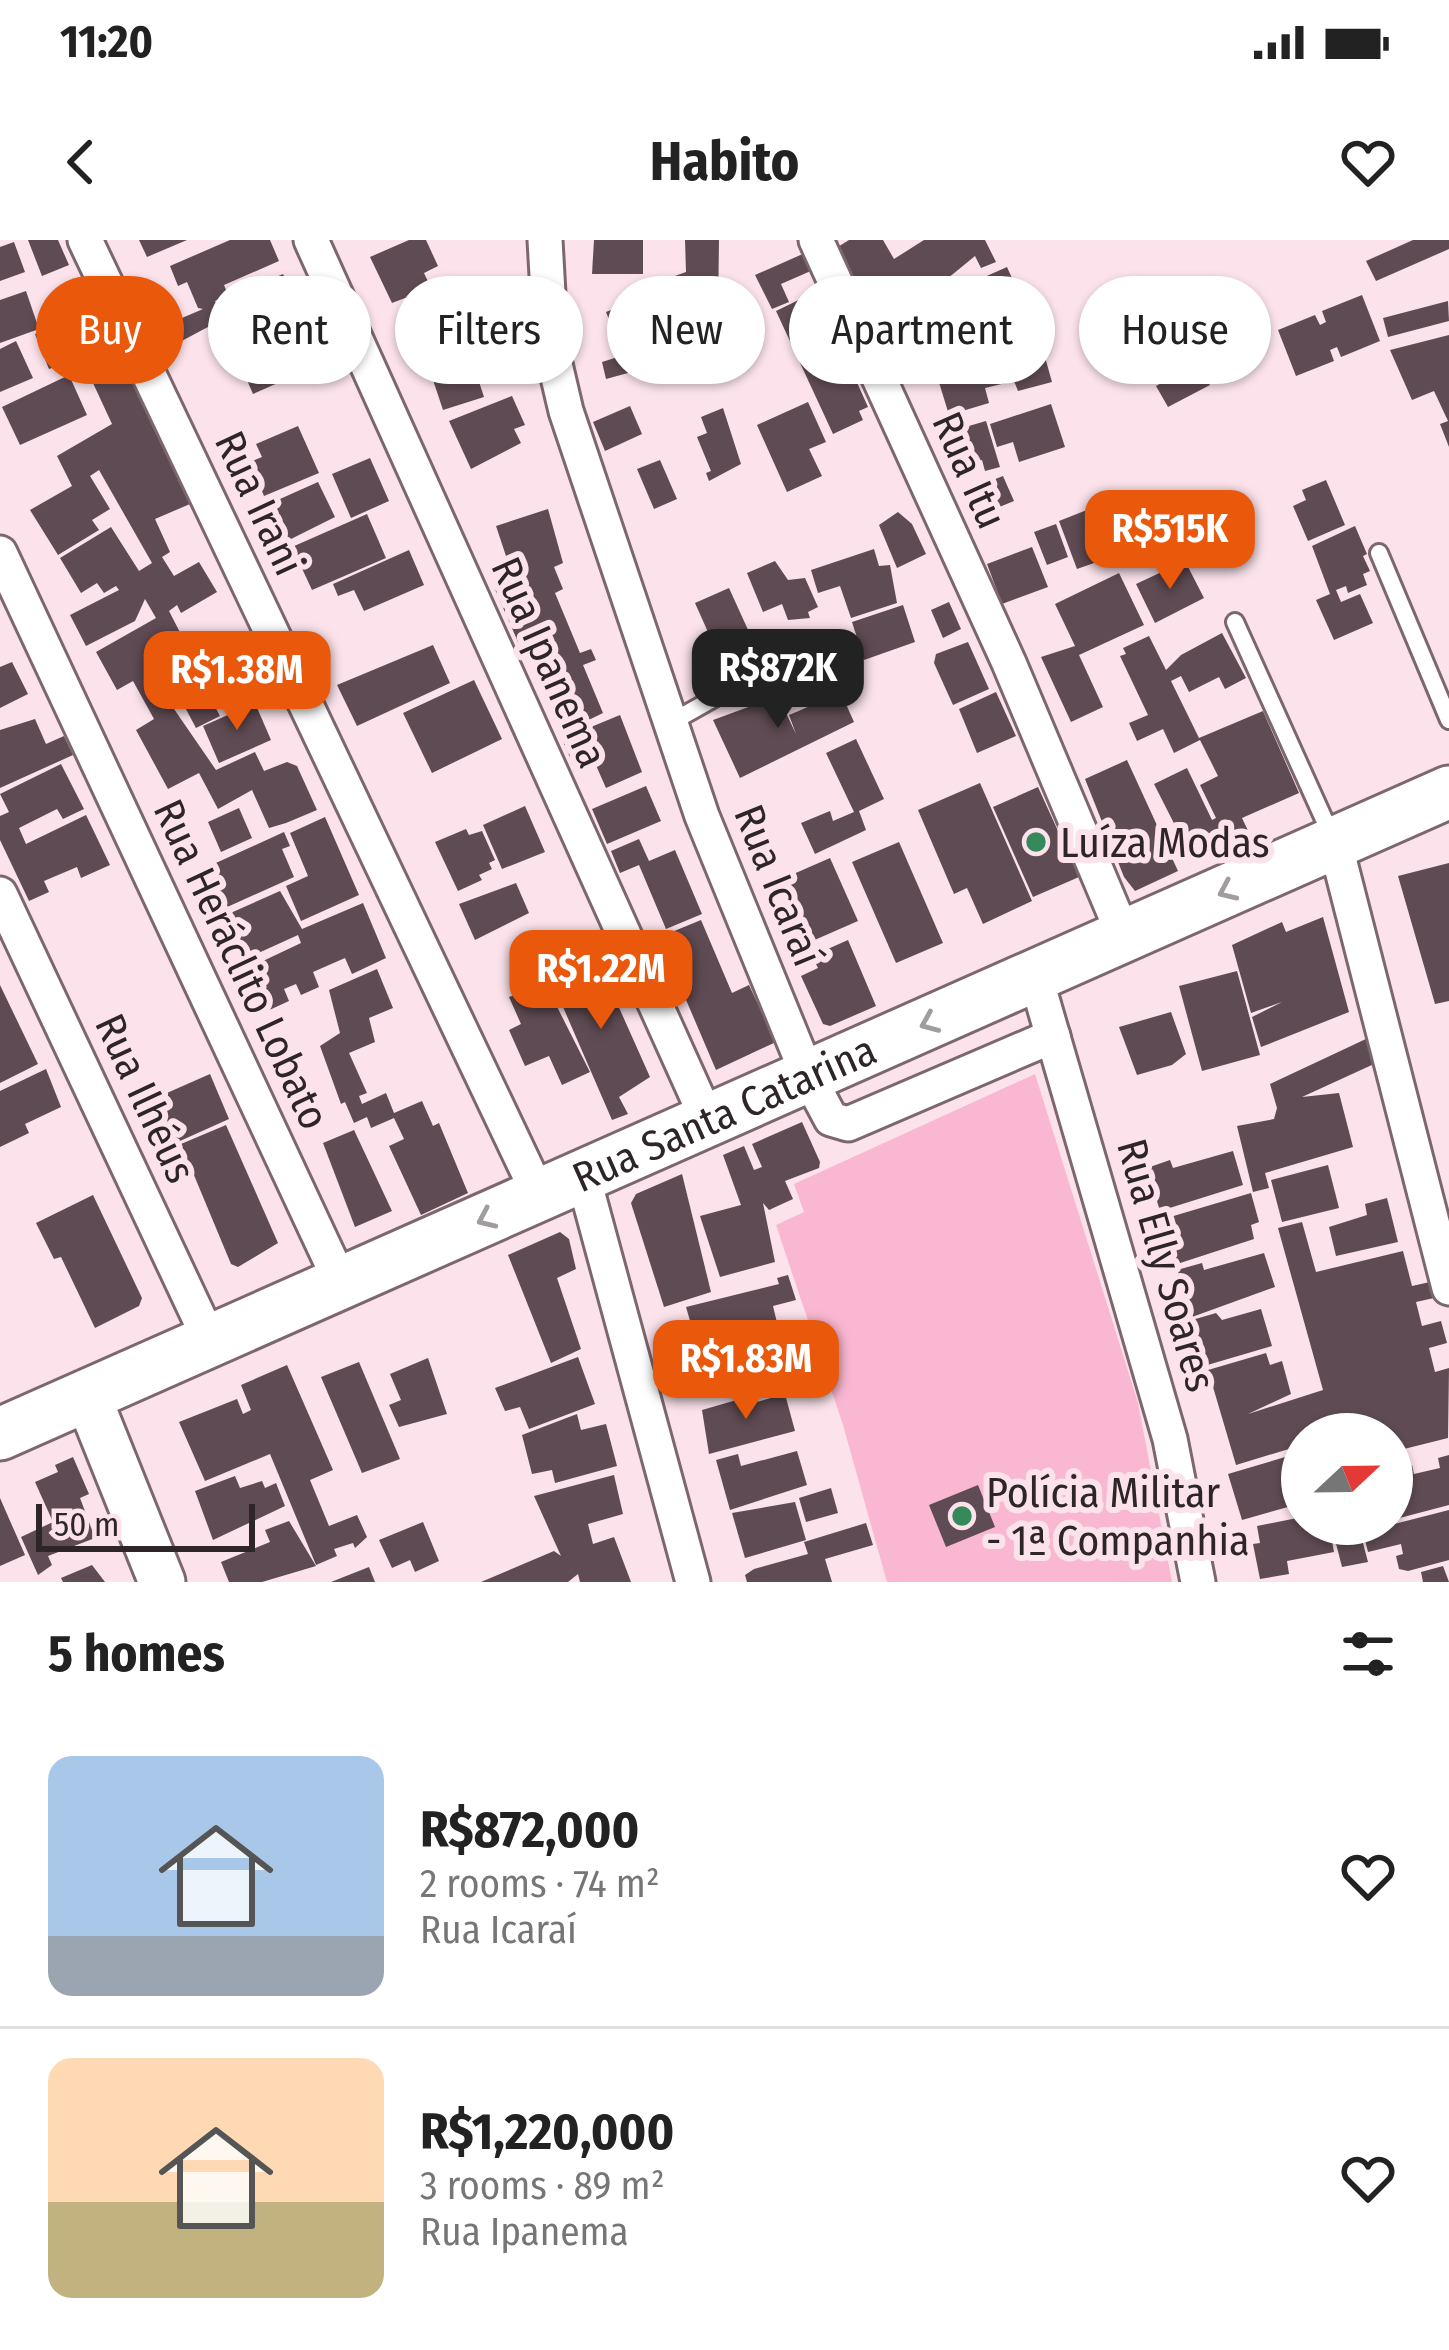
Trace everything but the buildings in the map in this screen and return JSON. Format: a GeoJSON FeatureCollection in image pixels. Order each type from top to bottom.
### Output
{"type":"FeatureCollection","features":[{"type":"Feature","properties":{"kind":"main road","name":"Rua Santa Catarina"},"geometry":{"type":"LineString","coordinates":[[0,1434],[1449,792]]}},
{"type":"Feature","properties":{"kind":"street","name":"Rua Irani"},"geometry":{"type":"LineString","coordinates":[[86,240],[561,1186],[693,1582]]}},
{"type":"Feature","properties":{"kind":"street","name":"Rua Ipanema"},"geometry":{"type":"LineString","coordinates":[[311,240],[708,1120]]}},
{"type":"Feature","properties":{"kind":"street","name":"Rua Icaraí"},"geometry":{"type":"LineString","coordinates":[[544,240],[555,374],[729,886],[808,1076],[831,1119],[848,1124],[1052,1036]]}},
{"type":"Feature","properties":{"kind":"street","name":"Rua Itu"},"geometry":{"type":"LineString","coordinates":[[816,240],[1009,663],[1124,937]]}},
{"type":"Feature","properties":{"kind":"street","name":"Rua Heráclito Lobato"},"geometry":{"type":"LineString","coordinates":[[0,553],[341,1283]]}},
{"type":"Feature","properties":{"kind":"street"},"geometry":{"type":"LineString","coordinates":[[1335,843],[1449,1288]]}},
{"type":"Feature","properties":{"kind":"street","name":"Rua Ilhéus"},"geometry":{"type":"LineString","coordinates":[[0,894],[210,1341]]}},
{"type":"Feature","properties":{"kind":"street","name":"Rua Elly Soares"},"geometry":{"type":"LineString","coordinates":[[1035,976],[1171,1439],[1198,1582]]}},
{"type":"Feature","properties":{"kind":"street"},"geometry":{"type":"LineString","coordinates":[[87,1395],[163,1582]]}},
{"type":"Feature","properties":{"kind":"lane"},"geometry":{"type":"LineString","coordinates":[[1379,553],[1449,720]]}},
{"type":"Feature","properties":{"kind":"lane"},"geometry":{"type":"LineString","coordinates":[[1235,622],[1335,843]]}},
{"type":"Feature","properties":{"kind":"lane"},"geometry":{"type":"LineString","coordinates":[[670,723],[775,664]]}},
{"type":"Feature","properties":{"kind":"shaded area"},"geometry":{"type":"Polygon","coordinates":[[[1035,1074],[1138,1403],[1172,1582],[887,1582],[843,1425],[776,1225],[804,1212],[794,1184],[1035,1074]]]}},
{"type":"Feature","properties":{"kind":"place","name":"Luíza Modas"},"geometry":{"type":"Point","coordinates":[1036,842]}},
{"type":"Feature","properties":{"kind":"place","name":"Polícia Militar - 1ª Companhia"},"geometry":{"type":"Point","coordinates":[962,1516]}}]}
